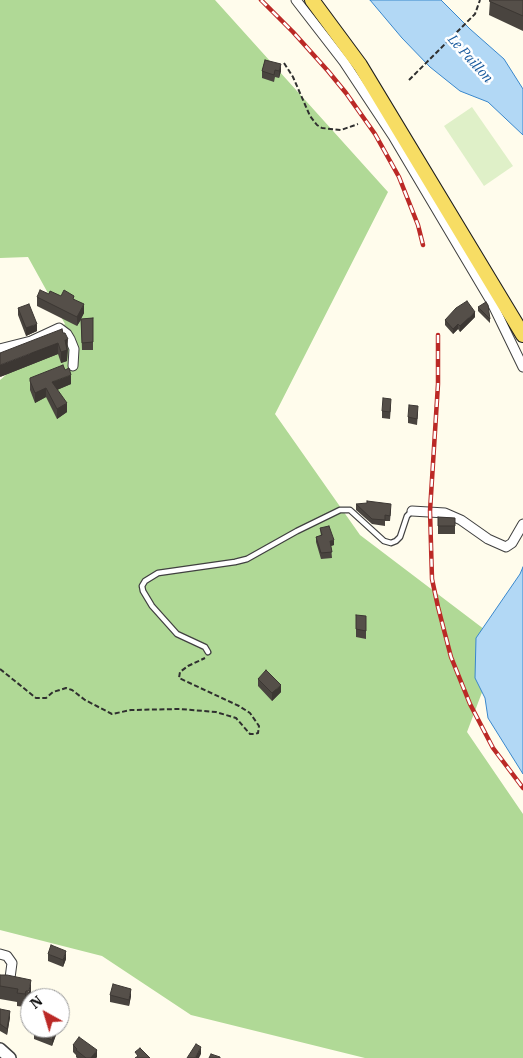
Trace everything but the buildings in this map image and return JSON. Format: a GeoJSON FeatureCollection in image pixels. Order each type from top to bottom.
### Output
{"type":"FeatureCollection","features":[{"type":"Feature","properties":{"kind":"main road"},"geometry":{"type":"LineString","coordinates":[[312,0],[360,65],[523,334]]}},
{"type":"Feature","properties":{"kind":"main road"},"geometry":{"type":"LineString","coordinates":[[321,0],[365,61],[523,323]]}},
{"type":"Feature","properties":{"kind":"street"},"geometry":{"type":"LineString","coordinates":[[296,0],[344,62],[393,136],[492,303],[523,367]]}},
{"type":"Feature","properties":{"kind":"street"},"geometry":{"type":"LineString","coordinates":[[0,349],[31,341],[58,328],[67,334],[70,339],[74,350],[73,366]]}},
{"type":"Feature","properties":{"kind":"street"},"geometry":{"type":"LineString","coordinates":[[412,511],[445,513],[461,520],[488,539],[506,547],[512,543],[523,524]]}},
{"type":"Feature","properties":{"kind":"street"},"geometry":{"type":"LineString","coordinates":[[0,954],[7,956],[12,963],[10,978],[7,982],[0,983]]}},
{"type":"Feature","properties":{"kind":"street"},"geometry":{"type":"LineString","coordinates":[[0,1049],[10,1058]]}},
{"type":"Feature","properties":{"kind":"lane"},"geometry":{"type":"LineString","coordinates":[[208,652],[205,647],[177,634],[152,606],[143,591],[142,586],[145,581],[158,573],[235,562],[247,558],[340,510],[350,510],[384,541],[391,543],[400,536],[407,516],[412,511]]}},
{"type":"Feature","properties":{"kind":"path"},"geometry":{"type":"LineString","coordinates":[[409,80],[475,14],[480,0]]}},
{"type":"Feature","properties":{"kind":"path"},"geometry":{"type":"LineString","coordinates":[[284,62],[294,77],[310,116],[317,125],[322,128],[340,130],[358,124]]}},
{"type":"Feature","properties":{"kind":"path"},"geometry":{"type":"LineString","coordinates":[[0,669],[36,698],[46,698],[53,692],[66,688],[112,714],[131,710],[180,709],[216,712],[236,718],[250,734],[258,733],[259,726],[250,713],[179,678],[180,672],[206,657],[208,652]]}},
{"type":"Feature","properties":{"kind":"green space"},"geometry":{"type":"Polygon","coordinates":[[[0,0],[215,0],[388,192],[275,414],[360,535],[501,642],[467,732],[523,814],[523,1058],[365,1058],[191,1015],[102,956],[0,930],[0,380],[65,324],[28,257],[0,258],[0,0]]]}},
{"type":"Feature","properties":{"kind":"green space"},"geometry":{"type":"Polygon","coordinates":[[[472,107],[513,166],[484,186],[444,126],[472,107]]]}},
{"type":"Feature","properties":{"kind":"water","name":"Le Paillon"},"geometry":{"type":"Polygon","coordinates":[[[370,0],[441,0],[504,59],[523,89],[523,135],[488,102],[460,91],[430,67],[402,38],[370,0]]]}},
{"type":"Feature","properties":{"kind":"water"},"geometry":{"type":"Polygon","coordinates":[[[523,567],[523,774],[488,718],[485,698],[475,678],[476,638],[523,567]]]}},
{"type":"Feature","properties":{"kind":"railway"},"geometry":{"type":"LineString","coordinates":[[261,0],[328,71],[375,134],[399,177],[418,225],[423,245]]}},
{"type":"Feature","properties":{"kind":"railway"},"geometry":{"type":"LineString","coordinates":[[438,335],[438,384],[430,511],[432,579],[451,657],[470,704],[493,748],[523,788]]}}]}
